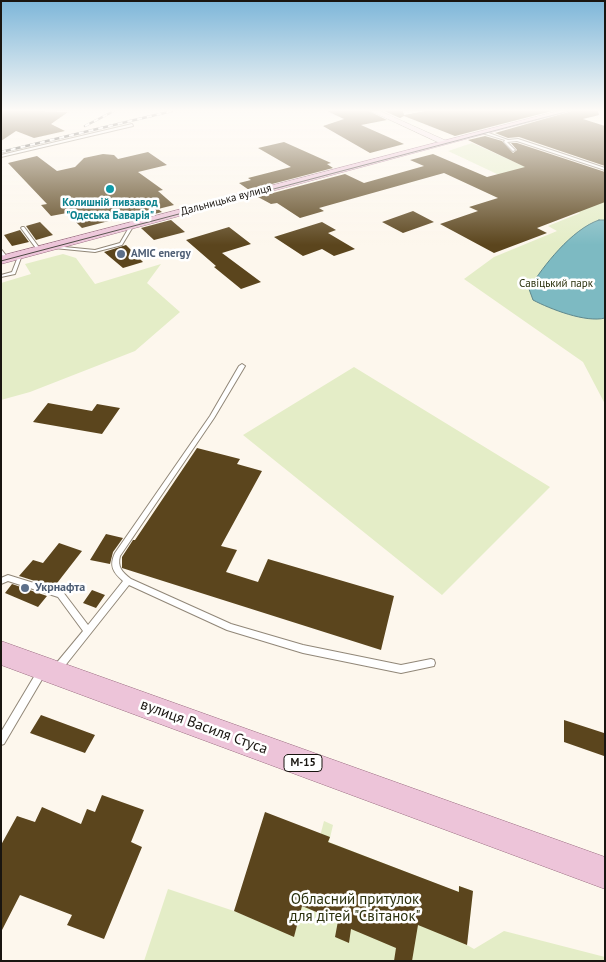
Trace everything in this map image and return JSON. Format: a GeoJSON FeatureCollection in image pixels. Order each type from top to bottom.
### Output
{"type":"FeatureCollection","features":[{"type":"Feature","properties":{"kind":"main road","name":"Дальницька вулиця"},"geometry":{"type":"LineString","coordinates":[[3,256],[20,255],[393,156]]}},
{"type":"Feature","properties":{"kind":"main road","name":"вулиця Василя Стуса"},"geometry":{"type":"LineString","coordinates":[[1,653],[605,873]]}},
{"type":"Feature","properties":{"kind":"lane"},"geometry":{"type":"LineString","coordinates":[[566,156],[605,169]]}},
{"type":"Feature","properties":{"kind":"lane"},"geometry":{"type":"LineString","coordinates":[[23,228],[45,248],[95,251],[121,244],[132,225]]}},
{"type":"Feature","properties":{"kind":"lane"},"geometry":{"type":"LineString","coordinates":[[1,276],[14,273],[20,255]]}},
{"type":"Feature","properties":{"kind":"lane"},"geometry":{"type":"LineString","coordinates":[[242,366],[212,417],[117,555],[115,567],[128,581],[230,627],[303,649],[401,669],[431,664]]}},
{"type":"Feature","properties":{"kind":"lane"},"geometry":{"type":"LineString","coordinates":[[1,581],[8,578],[60,594],[88,631]]}},
{"type":"Feature","properties":{"kind":"lane"},"geometry":{"type":"LineString","coordinates":[[1,741],[49,670],[88,631],[128,581]]}},
{"type":"Feature","properties":{"kind":"green space","name":"Савіцький парк"},"geometry":{"type":"Polygon","coordinates":[[[458,156],[501,156],[605,202],[605,404],[583,362],[464,279],[494,257],[557,231],[548,226],[580,213],[458,156]]]}},
{"type":"Feature","properties":{"kind":"green space"},"geometry":{"type":"Polygon","coordinates":[[[63,254],[76,258],[95,284],[161,264],[147,283],[180,312],[135,351],[30,392],[1,400],[1,283],[31,274],[25,264],[63,254]]]}},
{"type":"Feature","properties":{"kind":"green space"},"geometry":{"type":"Polygon","coordinates":[[[354,367],[550,487],[442,595],[243,435],[354,367]]]}},
{"type":"Feature","properties":{"kind":"green space","name":"Обласний притулок для дітей \"Світанок\""},"geometry":{"type":"Polygon","coordinates":[[[324,821],[333,825],[329,842],[458,892],[459,886],[473,891],[467,945],[474,949],[504,931],[605,957],[605,961],[144,961],[168,889],[234,911],[294,936],[324,821]]]}},
{"type":"Feature","properties":{"kind":"water"},"geometry":{"type":"Polygon","coordinates":[[[599,220],[605,220],[605,318],[588,319],[578,317],[533,300],[529,289],[550,259],[579,231],[599,220]]]}},
{"type":"Feature","properties":{"kind":"building"},"geometry":{"type":"Polygon","coordinates":[[[37,156],[57,171],[75,167],[84,158],[94,156],[115,156],[118,159],[131,156],[154,156],[167,165],[138,172],[163,190],[158,191],[174,205],[158,209],[162,212],[132,220],[128,216],[82,228],[67,213],[51,216],[41,205],[47,204],[8,163],[37,156]]]}},
{"type":"Feature","properties":{"kind":"building"},"geometry":{"type":"Polygon","coordinates":[[[272,156],[315,156],[331,163],[327,164],[333,168],[249,190],[239,183],[251,180],[248,178],[291,167],[272,156]]]}},
{"type":"Feature","properties":{"kind":"building"},"geometry":{"type":"Polygon","coordinates":[[[426,156],[437,156],[487,177],[525,167],[502,156],[556,156],[605,172],[605,202],[537,228],[547,233],[494,253],[440,224],[478,211],[469,207],[498,198],[444,173],[319,208],[324,211],[300,218],[277,203],[271,204],[258,197],[345,174],[364,183],[424,166],[410,160],[426,156]]]}},
{"type":"Feature","properties":{"kind":"building"},"geometry":{"type":"Polygon","coordinates":[[[575,156],[605,156],[605,166],[575,156]]]}},
{"type":"Feature","properties":{"kind":"building"},"geometry":{"type":"Polygon","coordinates":[[[413,211],[434,222],[403,233],[382,222],[413,211]]]}},
{"type":"Feature","properties":{"kind":"building"},"geometry":{"type":"Polygon","coordinates":[[[171,220],[185,232],[154,240],[141,228],[171,220]]]}},
{"type":"Feature","properties":{"kind":"building"},"geometry":{"type":"Polygon","coordinates":[[[40,222],[53,235],[36,240],[26,226],[40,222]]]}},
{"type":"Feature","properties":{"kind":"building"},"geometry":{"type":"Polygon","coordinates":[[[322,222],[336,230],[328,233],[355,249],[334,256],[322,249],[303,256],[274,237],[322,222]]]}},
{"type":"Feature","properties":{"kind":"building"},"geometry":{"type":"Polygon","coordinates":[[[229,227],[251,244],[222,253],[261,282],[241,289],[214,267],[216,266],[186,240],[229,227]]]}},
{"type":"Feature","properties":{"kind":"building"},"geometry":{"type":"Polygon","coordinates":[[[20,230],[29,242],[12,246],[4,235],[20,230]]]}},
{"type":"Feature","properties":{"kind":"building","name":"AMIC energy"},"geometry":{"type":"Polygon","coordinates":[[[126,245],[143,262],[123,268],[104,252],[126,245]]]}},
{"type":"Feature","properties":{"kind":"building"},"geometry":{"type":"Polygon","coordinates":[[[48,403],[92,411],[97,404],[120,408],[102,434],[33,422],[48,403]]]}},
{"type":"Feature","properties":{"kind":"building"},"geometry":{"type":"Polygon","coordinates":[[[197,448],[240,459],[237,464],[262,471],[221,546],[237,550],[226,572],[258,582],[268,559],[394,596],[381,650],[122,568],[122,557],[197,448]]]}},
{"type":"Feature","properties":{"kind":"building"},"geometry":{"type":"Polygon","coordinates":[[[106,534],[123,538],[113,552],[110,564],[90,560],[106,534]]]}},
{"type":"Feature","properties":{"kind":"building"},"geometry":{"type":"Polygon","coordinates":[[[59,543],[82,551],[54,587],[19,576],[33,560],[43,563],[59,543]]]}},
{"type":"Feature","properties":{"kind":"building"},"geometry":{"type":"Polygon","coordinates":[[[12,584],[47,596],[38,607],[5,593],[12,584]]]}},
{"type":"Feature","properties":{"kind":"building"},"geometry":{"type":"Polygon","coordinates":[[[92,590],[105,595],[96,608],[83,603],[92,590]]]}},
{"type":"Feature","properties":{"kind":"building"},"geometry":{"type":"Polygon","coordinates":[[[41,715],[95,735],[85,753],[30,733],[41,715]]]}},
{"type":"Feature","properties":{"kind":"building"},"geometry":{"type":"Polygon","coordinates":[[[564,720],[604,733],[604,756],[564,742],[564,720]]]}},
{"type":"Feature","properties":{"kind":"building"},"geometry":{"type":"Polygon","coordinates":[[[102,795],[144,810],[131,842],[142,847],[104,939],[67,925],[72,915],[20,895],[1,932],[1,845],[17,816],[35,822],[42,807],[81,824],[87,809],[95,812],[102,795]]]}},
{"type":"Feature","properties":{"kind":"building"},"geometry":{"type":"Polygon","coordinates":[[[265,812],[330,837],[328,842],[459,892],[459,886],[473,891],[467,945],[418,925],[412,961],[394,961],[396,948],[351,929],[349,943],[335,937],[338,921],[302,906],[294,937],[234,911],[265,812]]]}},
{"type":"Feature","properties":{"kind":"tram line"},"geometry":{"type":"LineString","coordinates":[[1,261],[399,156]]}},
{"type":"Feature","properties":{"kind":"place","name":"Колишній пивзавод \"Одеська Баварія\""},"geometry":{"type":"Point","coordinates":[110,189]}},
{"type":"Feature","properties":{"kind":"place","name":"AMIC energy"},"geometry":{"type":"Point","coordinates":[121,254]}},
{"type":"Feature","properties":{"kind":"place","name":"Укрнафта"},"geometry":{"type":"Point","coordinates":[25,588]}}]}
